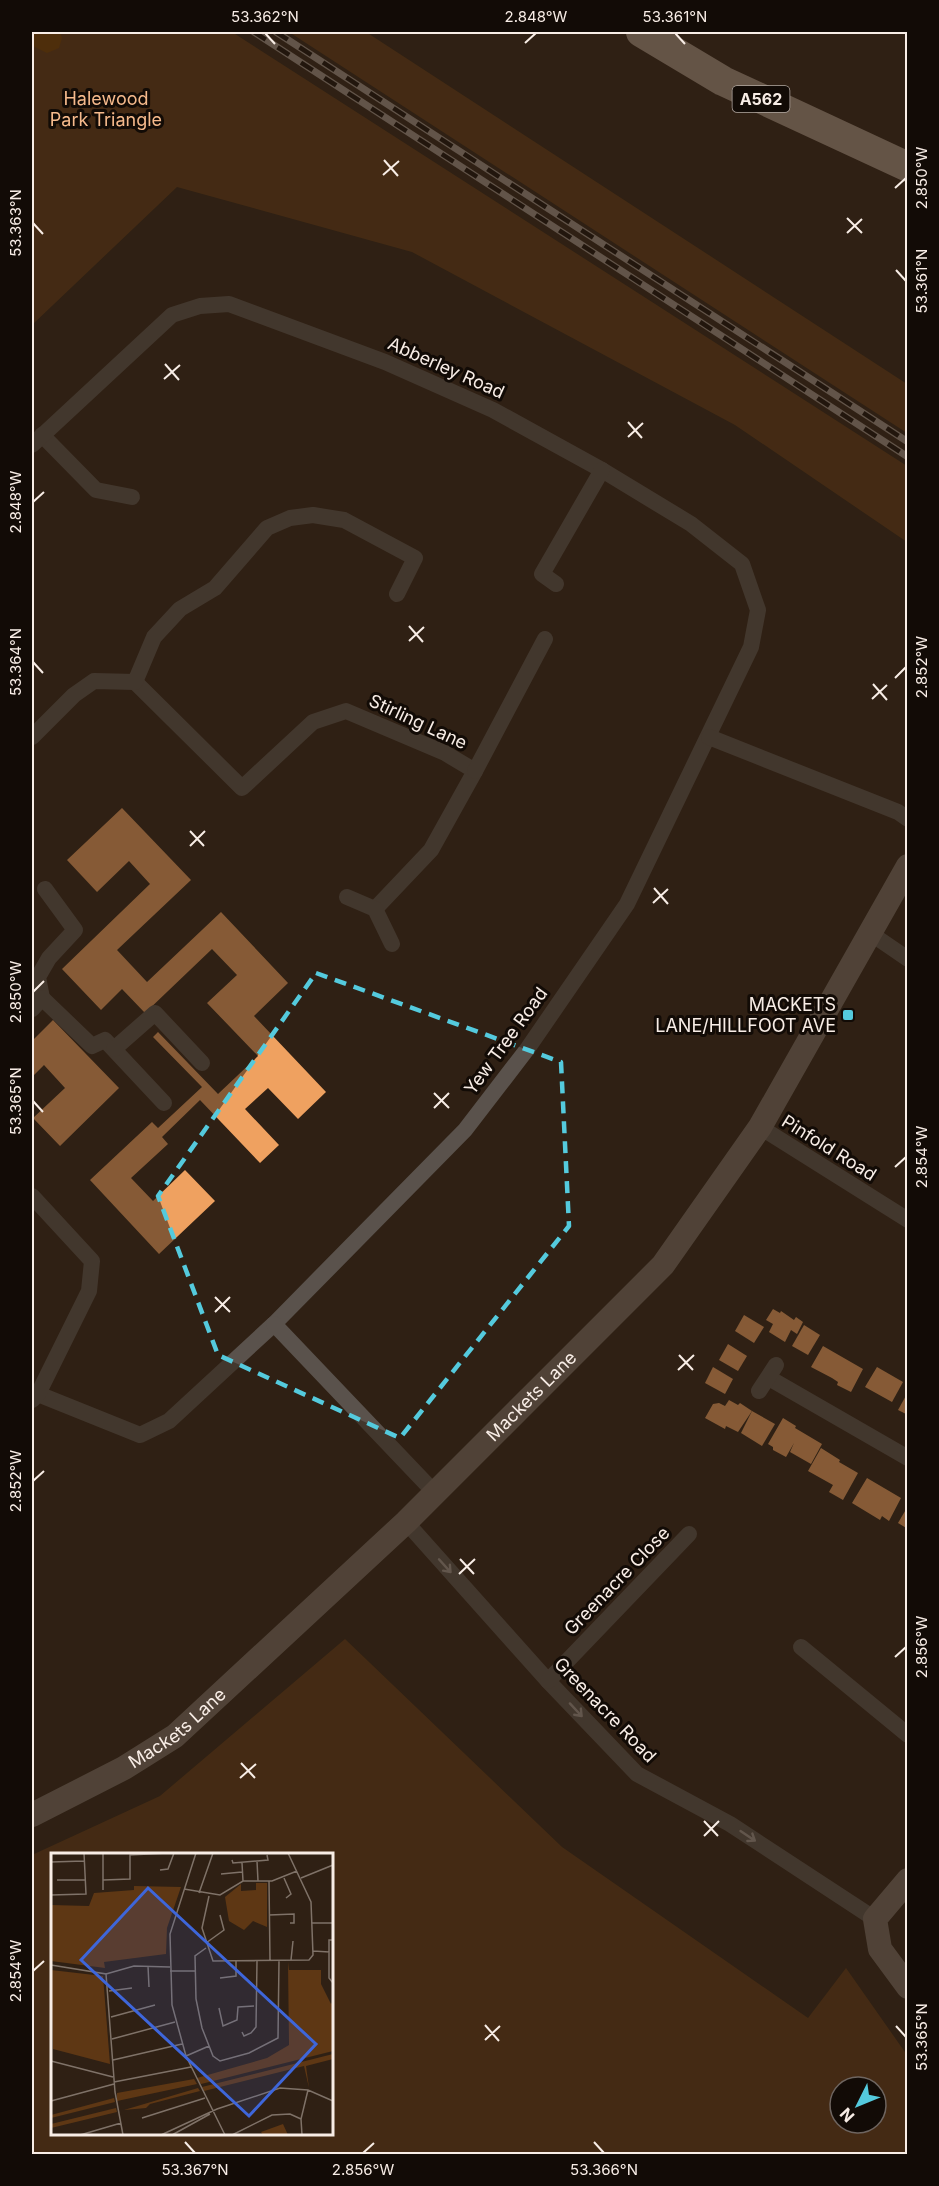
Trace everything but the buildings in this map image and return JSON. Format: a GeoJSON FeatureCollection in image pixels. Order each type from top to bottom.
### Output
{"type":"FeatureCollection","features":[{"type":"Feature","properties":{"kind":"highway","name":"A562"},"geometry":{"type":"LineString","coordinates":[[641,32],[723,81],[908,167]]}},
{"type":"Feature","properties":{"kind":"street","name":"Abberley Road"},"geometry":{"type":"LineString","coordinates":[[37,440],[172,315],[200,306],[229,304],[385,362],[493,410],[602,470],[691,524],[742,564],[758,610],[751,646],[734,678]]}},
{"type":"Feature","properties":{"kind":"street"},"geometry":{"type":"LineString","coordinates":[[37,440],[96,490],[132,497]]}},
{"type":"Feature","properties":{"kind":"street"},"geometry":{"type":"LineString","coordinates":[[556,584],[542,574],[602,470]]}},
{"type":"Feature","properties":{"kind":"street"},"geometry":{"type":"LineString","coordinates":[[32,737],[74,695],[94,681],[135,682],[154,637],[180,609],[215,588],[267,528],[290,518],[313,515],[344,520],[414,558],[397,594]]}},
{"type":"Feature","properties":{"kind":"street"},"geometry":{"type":"LineString","coordinates":[[475,771],[545,639]]}},
{"type":"Feature","properties":{"kind":"street","name":"Yew Tree Road"},"geometry":{"type":"LineString","coordinates":[[34,1397],[140,1435],[169,1421],[274,1324],[465,1130],[528,1048],[627,904],[709,737],[734,678]]}},
{"type":"Feature","properties":{"kind":"street","name":"Stirling Lane"},"geometry":{"type":"LineString","coordinates":[[135,682],[242,788],[313,722],[346,711],[445,753],[475,771],[431,850],[394,892],[375,909]]}},
{"type":"Feature","properties":{"kind":"street"},"geometry":{"type":"LineString","coordinates":[[709,737],[898,812],[908,819]]}},
{"type":"Feature","properties":{"kind":"street","name":"Mackets Lane"},"geometry":{"type":"LineString","coordinates":[[32,1815],[124,1768],[175,1736],[406,1522],[663,1265],[760,1127],[908,866]]}},
{"type":"Feature","properties":{"kind":"street"},"geometry":{"type":"LineString","coordinates":[[45,889],[75,930],[49,958],[38,977],[37,1004],[92,1046],[105,1040],[164,1103]]}},
{"type":"Feature","properties":{"kind":"street"},"geometry":{"type":"LineString","coordinates":[[347,897],[375,909],[392,944]]}},
{"type":"Feature","properties":{"kind":"street"},"geometry":{"type":"LineString","coordinates":[[870,933],[908,959]]}},
{"type":"Feature","properties":{"kind":"street"},"geometry":{"type":"LineString","coordinates":[[114,1049],[155,1013],[202,1063]]}},
{"type":"Feature","properties":{"kind":"street","name":"Pinfold Road"},"geometry":{"type":"LineString","coordinates":[[760,1127],[908,1220]]}},
{"type":"Feature","properties":{"kind":"street"},"geometry":{"type":"LineString","coordinates":[[32,1196],[92,1261],[89,1291],[34,1397]]}},
{"type":"Feature","properties":{"kind":"street"},"geometry":{"type":"LineString","coordinates":[[274,1324],[435,1493]]}},
{"type":"Feature","properties":{"kind":"street"},"geometry":{"type":"LineString","coordinates":[[768,1378],[908,1458]]}},
{"type":"Feature","properties":{"kind":"street","name":"Greenacre Road"},"geometry":{"type":"LineString","coordinates":[[406,1522],[548,1681],[637,1774],[730,1824],[875,1920]]}},
{"type":"Feature","properties":{"kind":"street","name":"Greenacre Close"},"geometry":{"type":"LineString","coordinates":[[548,1681],[689,1534]]}},
{"type":"Feature","properties":{"kind":"street"},"geometry":{"type":"LineString","coordinates":[[801,1647],[908,1735]]}},
{"type":"Feature","properties":{"kind":"street"},"geometry":{"type":"LineString","coordinates":[[908,1880],[875,1920],[880,1948],[908,1987]]}},
{"type":"Feature","properties":{"kind":"highlighted area"},"geometry":{"type":"Polygon","coordinates":[[[316,973],[561,1062],[569,1226],[400,1438],[218,1355],[158,1196],[316,973]]]}},
{"type":"Feature","properties":{"kind":"green space","name":"Halewood Park Triangle"},"geometry":{"type":"Polygon","coordinates":[[[32,32],[232,32],[907,466],[907,542],[735,425],[412,252],[177,187],[32,325],[32,32]]]}},
{"type":"Feature","properties":{"kind":"green space"},"geometry":{"type":"Polygon","coordinates":[[[289,32],[366,32],[907,384],[907,433],[289,32]]]}},
{"type":"Feature","properties":{"kind":"green space"},"geometry":{"type":"Polygon","coordinates":[[[345,1639],[562,1847],[808,2018],[846,1968],[907,2055],[907,2154],[32,2154],[32,1855],[160,1796],[345,1639]]]}},
{"type":"Feature","properties":{"kind":"shaded area"},"geometry":{"type":"Polygon","coordinates":[[[32,32],[60,32],[62,38],[59,48],[47,53],[33,46],[32,32]]]}},
{"type":"Feature","properties":{"kind":"railway"},"geometry":{"type":"LineString","coordinates":[[254,32],[908,457]]}},
{"type":"Feature","properties":{"kind":"railway"},"geometry":{"type":"LineString","coordinates":[[276,32],[908,442]]}},
{"type":"Feature","properties":{"kind":"place","name":"MACKETS LANE/HILLFOOT AVE"},"geometry":{"type":"Point","coordinates":[848,1015]}}]}
